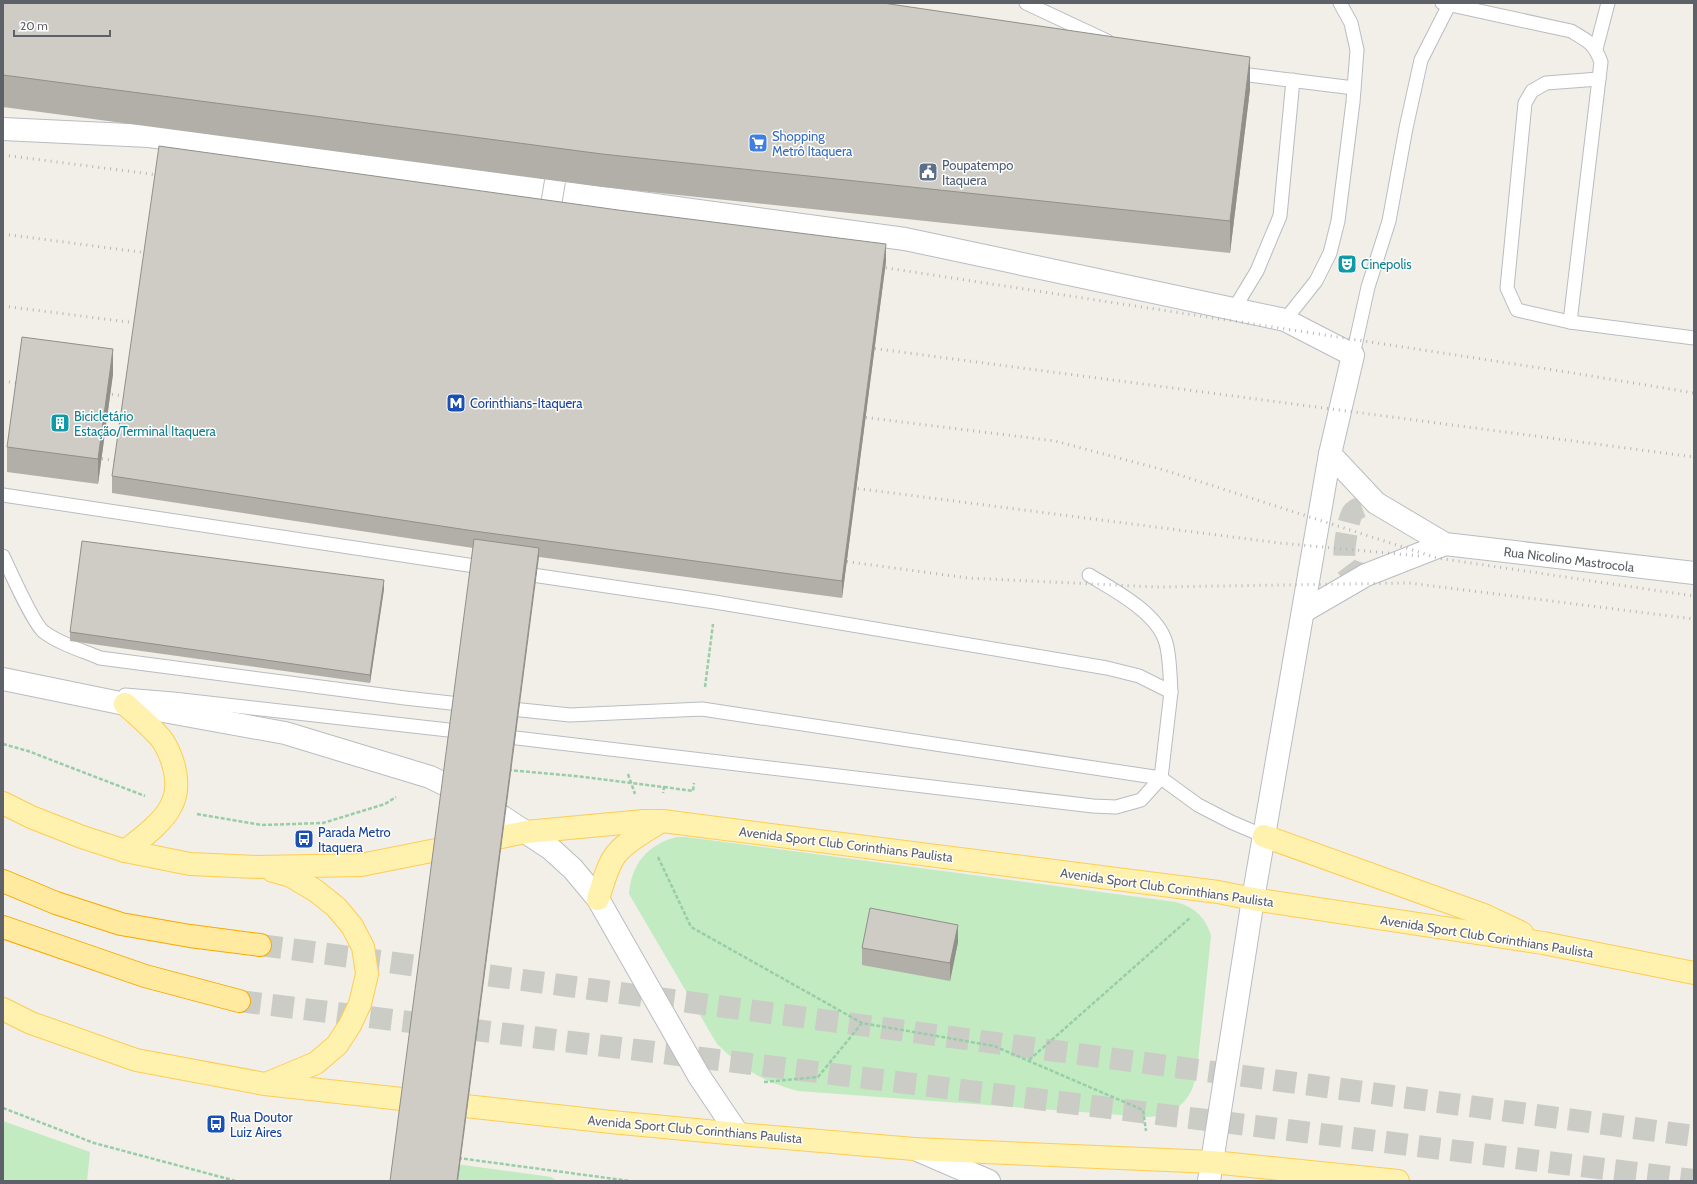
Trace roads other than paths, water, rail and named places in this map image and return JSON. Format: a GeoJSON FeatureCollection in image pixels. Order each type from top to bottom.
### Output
{"type":"FeatureCollection","features":[{"type":"Feature","properties":{"kind":"highway"},"geometry":{"type":"LineString","coordinates":[[3,881],[56,903],[121,924],[190,936],[260,945]]}},
{"type":"Feature","properties":{"kind":"highway"},"geometry":{"type":"LineString","coordinates":[[3,927],[144,976],[239,1001]]}},
{"type":"Feature","properties":{"kind":"main road"},"geometry":{"type":"LineString","coordinates":[[125,704],[162,740],[172,761],[177,784],[172,806],[157,824],[125,851]]}},
{"type":"Feature","properties":{"kind":"main road","name":"Avenida Sport Club Corinthians Paulista"},"geometry":{"type":"LineString","coordinates":[[3,803],[31,817],[82,838],[125,851],[190,864],[258,868],[361,865],[526,832],[644,821],[662,821],[1218,892],[1253,899],[1543,943],[1694,973]]}},
{"type":"Feature","properties":{"kind":"main road"},"geometry":{"type":"LineString","coordinates":[[598,899],[607,872],[617,853],[633,839],[662,821]]}},
{"type":"Feature","properties":{"kind":"main road"},"geometry":{"type":"LineString","coordinates":[[1264,836],[1484,915],[1543,943]]}},
{"type":"Feature","properties":{"kind":"main road"},"geometry":{"type":"LineString","coordinates":[[258,868],[291,876],[316,891],[336,907],[352,926],[363,947],[367,974],[360,1004],[350,1025],[337,1045],[316,1063],[265,1084]]}},
{"type":"Feature","properties":{"kind":"main road","name":"Avenida Sport Club Corinthians Paulista"},"geometry":{"type":"LineString","coordinates":[[3,1009],[31,1023],[136,1060],[265,1084],[611,1122],[738,1134],[1210,1171],[1398,1181]]}},
{"type":"Feature","properties":{"kind":"street"},"geometry":{"type":"LineString","coordinates":[[3,129],[149,136],[905,239],[1285,320],[1353,355],[1330,454],[1253,899],[1210,1171]]}},
{"type":"Feature","properties":{"kind":"street"},"geometry":{"type":"LineString","coordinates":[[549,217],[555,181]]}},
{"type":"Feature","properties":{"kind":"street","name":"Rua Nicolino Mastrocola"},"geometry":{"type":"LineString","coordinates":[[1330,454],[1376,503],[1444,544],[1694,573]]}},
{"type":"Feature","properties":{"kind":"street","name":"Rua Nicolino Mastrocola"},"geometry":{"type":"LineString","coordinates":[[1304,611],[1366,575],[1444,544]]}},
{"type":"Feature","properties":{"kind":"street"},"geometry":{"type":"LineString","coordinates":[[5,679],[125,704],[285,733],[430,777],[477,800],[551,849],[567,864],[598,899],[699,1076],[738,1134]]}},
{"type":"Feature","properties":{"kind":"street"},"geometry":{"type":"LineString","coordinates":[[914,1149],[989,1181]]}},
{"type":"Feature","properties":{"kind":"lane"},"geometry":{"type":"LineString","coordinates":[[1026,3],[1119,47]]}},
{"type":"Feature","properties":{"kind":"lane"},"geometry":{"type":"LineString","coordinates":[[1285,320],[1316,281],[1330,252],[1338,221],[1354,88],[1357,50],[1351,23],[1340,3]]}},
{"type":"Feature","properties":{"kind":"lane"},"geometry":{"type":"LineString","coordinates":[[1353,355],[1368,287],[1389,221],[1406,128],[1421,60],[1447,3],[1571,30],[1587,40],[1596,49],[1601,62],[1570,322]]}},
{"type":"Feature","properties":{"kind":"lane"},"geometry":{"type":"LineString","coordinates":[[1596,49],[1608,3]]}},
{"type":"Feature","properties":{"kind":"lane"},"geometry":{"type":"LineString","coordinates":[[1222,72],[1354,88]]}},
{"type":"Feature","properties":{"kind":"lane"},"geometry":{"type":"LineString","coordinates":[[1599,79],[1546,83],[1532,91],[1525,103],[1507,288],[1516,310],[1570,322],[1694,338]]}},
{"type":"Feature","properties":{"kind":"lane"},"geometry":{"type":"LineString","coordinates":[[1234,309],[1257,271],[1280,216],[1293,80]]}},
{"type":"Feature","properties":{"kind":"lane"},"geometry":{"type":"LineString","coordinates":[[3,495],[716,602],[1107,668],[1139,676],[1171,692]]}},
{"type":"Feature","properties":{"kind":"lane"},"geometry":{"type":"LineString","coordinates":[[3,556],[42,632],[68,646],[100,658],[405,698],[570,715],[702,709],[1161,778],[1198,805],[1231,822],[1264,836]]}},
{"type":"Feature","properties":{"kind":"lane"},"geometry":{"type":"LineString","coordinates":[[48,688],[173,699],[696,758],[1093,806],[1116,807],[1141,800],[1161,778],[1171,692],[1166,642],[1155,622],[1133,602],[1090,575]]}},
{"type":"Feature","properties":{"kind":"tunnel"},"geometry":{"type":"LineString","coordinates":[[1366,575],[1357,573],[1345,564],[1344,554],[1346,537],[1349,521],[1353,512],[1361,507],[1376,503]]}},
{"type":"Feature","properties":{"kind":"tunnel"},"geometry":{"type":"LineString","coordinates":[[260,945],[1694,1136]]}},
{"type":"Feature","properties":{"kind":"tunnel"},"geometry":{"type":"LineString","coordinates":[[239,1001],[1694,1180]]}},
{"type":"Feature","properties":{"kind":"railway"},"geometry":{"type":"LineString","coordinates":[[3,155],[166,176]]}},
{"type":"Feature","properties":{"kind":"railway"},"geometry":{"type":"LineString","coordinates":[[3,234],[155,254]]}},
{"type":"Feature","properties":{"kind":"railway"},"geometry":{"type":"LineString","coordinates":[[874,266],[1573,373],[1694,393]]}},
{"type":"Feature","properties":{"kind":"railway"},"geometry":{"type":"LineString","coordinates":[[3,306],[144,324]]}},
{"type":"Feature","properties":{"kind":"railway"},"geometry":{"type":"LineString","coordinates":[[863,347],[1694,457]]}},
{"type":"Feature","properties":{"kind":"railway"},"geometry":{"type":"LineString","coordinates":[[3,381],[26,384]]}},
{"type":"Feature","properties":{"kind":"railway"},"geometry":{"type":"LineString","coordinates":[[100,393],[133,397]]}},
{"type":"Feature","properties":{"kind":"railway"},"geometry":{"type":"LineString","coordinates":[[854,416],[1055,441],[1164,470],[1437,558],[1694,596]]}},
{"type":"Feature","properties":{"kind":"railway"},"geometry":{"type":"LineString","coordinates":[[90,457],[124,462]]}},
{"type":"Feature","properties":{"kind":"railway"},"geometry":{"type":"LineString","coordinates":[[846,487],[1279,543],[1420,556]]}},
{"type":"Feature","properties":{"kind":"railway"},"geometry":{"type":"LineString","coordinates":[[835,560],[968,578],[1156,587],[1409,583],[1694,619]]}},
{"type":"Feature","properties":{"kind":"place","name":"Shopping Metrô Itaquera"},"geometry":{"type":"Point","coordinates":[758,143]}},
{"type":"Feature","properties":{"kind":"place","name":"Poupatempo Itaquera"},"geometry":{"type":"Point","coordinates":[928,172]}},
{"type":"Feature","properties":{"kind":"place","name":"Cinepolis"},"geometry":{"type":"Point","coordinates":[1347,264]}},
{"type":"Feature","properties":{"kind":"place","name":"Corinthians-Itaquera"},"geometry":{"type":"Point","coordinates":[456,403]}},
{"type":"Feature","properties":{"kind":"place","name":"Bicicletário Estação/Terminal Itaquera"},"geometry":{"type":"Point","coordinates":[60,423]}},
{"type":"Feature","properties":{"kind":"place","name":"Parada Metro Itaquera"},"geometry":{"type":"Point","coordinates":[304,839]}},
{"type":"Feature","properties":{"kind":"place","name":"Rua Doutor Luiz Aires"},"geometry":{"type":"Point","coordinates":[216,1124]}}]}
